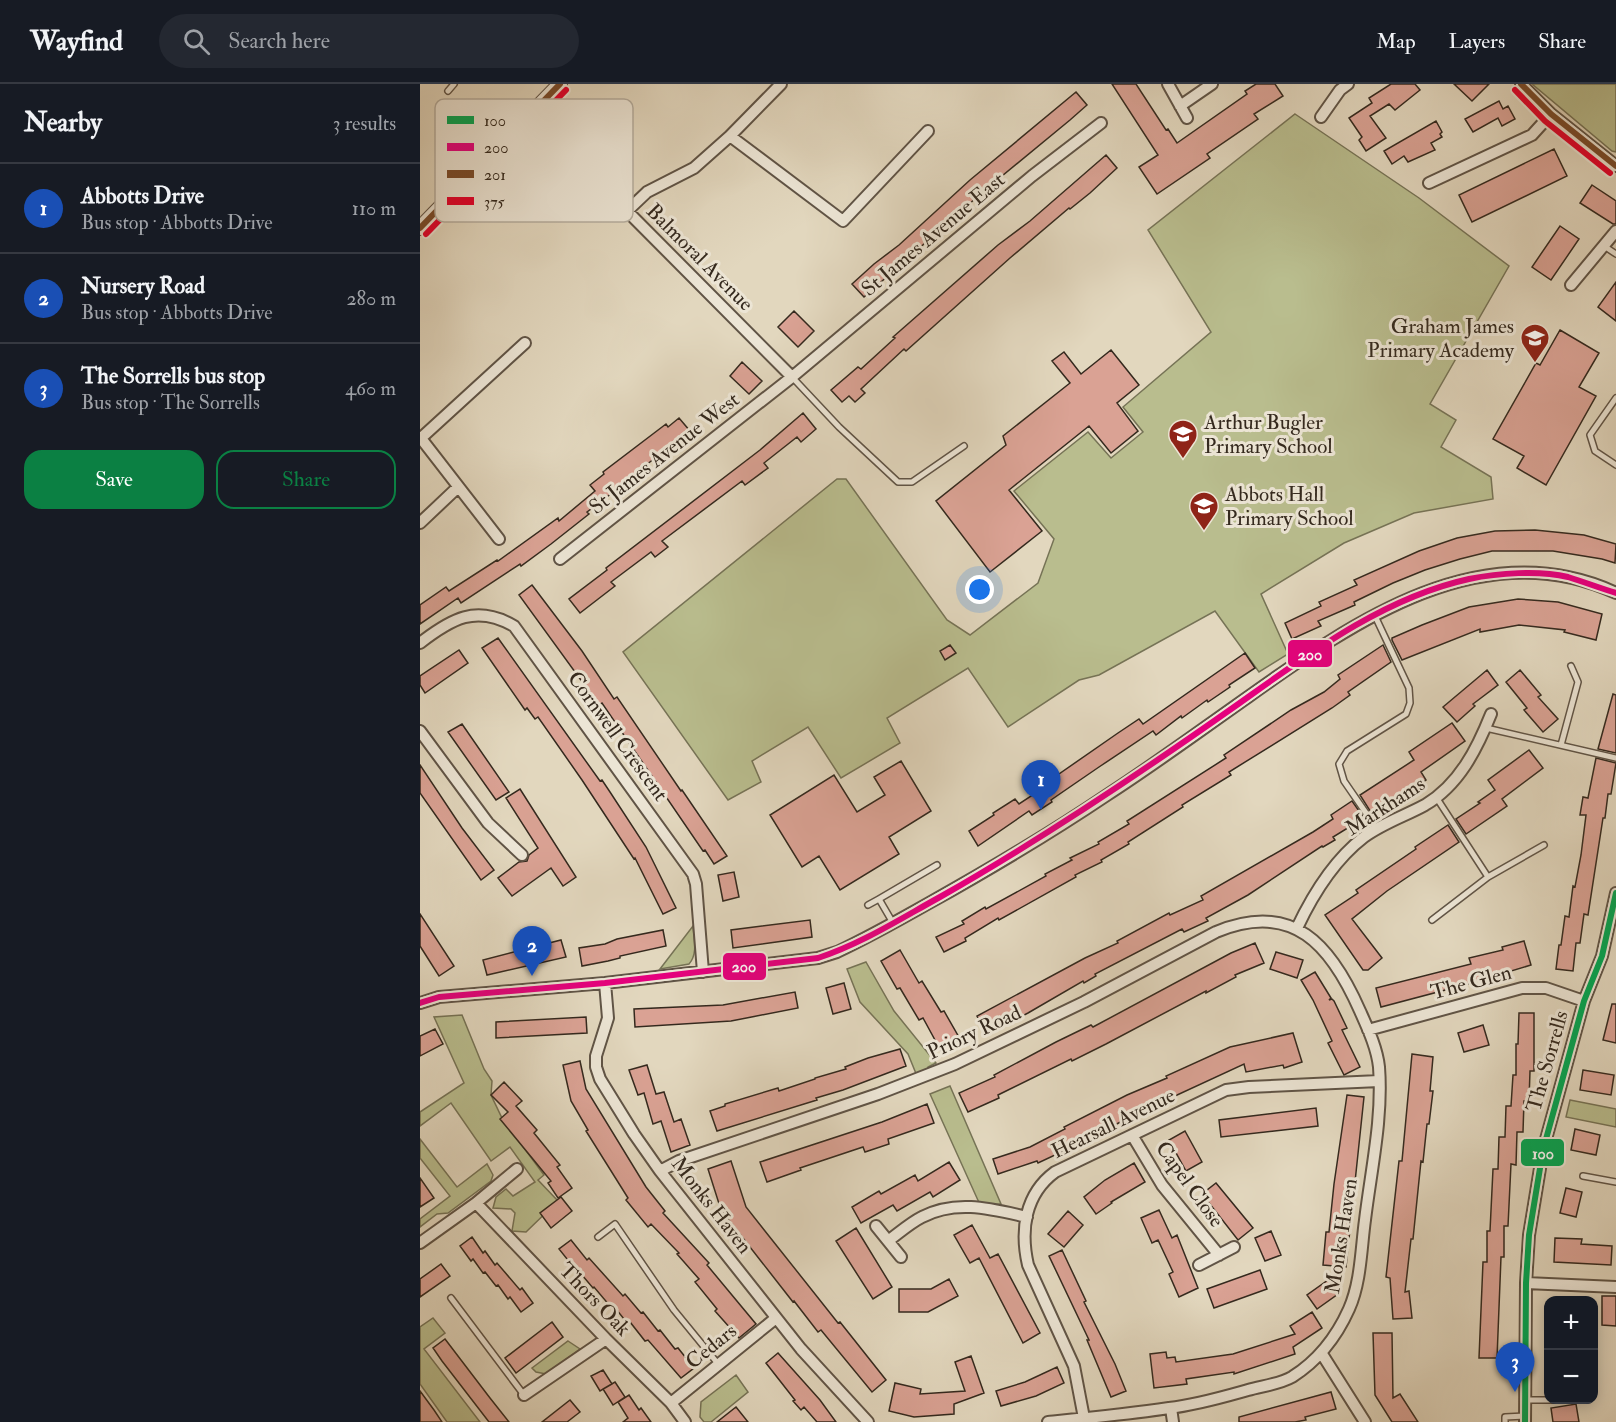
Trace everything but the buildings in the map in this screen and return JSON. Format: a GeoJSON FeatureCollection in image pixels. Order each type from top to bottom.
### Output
{"type":"FeatureCollection","features":[{"type":"Feature","properties":{"kind":"street"},"geometry":{"type":"LineString","coordinates":[[545,99],[560,84]]}},
{"type":"Feature","properties":{"kind":"street"},"geometry":{"type":"LineString","coordinates":[[633,205],[647,192],[694,168],[782,84]]}},
{"type":"Feature","properties":{"kind":"street"},"geometry":{"type":"LineString","coordinates":[[1168,84],[1187,118]]}},
{"type":"Feature","properties":{"kind":"street"},"geometry":{"type":"LineString","coordinates":[[1180,106],[1212,84]]}},
{"type":"Feature","properties":{"kind":"street"},"geometry":{"type":"LineString","coordinates":[[1321,117],[1340,90],[1348,84]]}},
{"type":"Feature","properties":{"kind":"street"},"geometry":{"type":"LineString","coordinates":[[1521,84],[1551,114],[1616,166]]}},
{"type":"Feature","properties":{"kind":"street"},"geometry":{"type":"LineString","coordinates":[[1429,183],[1532,135],[1551,114]]}},
{"type":"Feature","properties":{"kind":"street","name":"St James Avenue East"},"geometry":{"type":"LineString","coordinates":[[792,377],[1032,176],[1101,123]]}},
{"type":"Feature","properties":{"kind":"street"},"geometry":{"type":"LineString","coordinates":[[730,136],[843,221],[928,131]]}},
{"type":"Feature","properties":{"kind":"street"},"geometry":{"type":"LineString","coordinates":[[420,228],[435,212]]}},
{"type":"Feature","properties":{"kind":"street","name":"Balmoral Avenue"},"geometry":{"type":"LineString","coordinates":[[633,217],[792,377]]}},
{"type":"Feature","properties":{"kind":"street"},"geometry":{"type":"LineString","coordinates":[[1571,285],[1616,231]]}},
{"type":"Feature","properties":{"kind":"street"},"geometry":{"type":"LineString","coordinates":[[499,539],[420,438],[525,343]]}},
{"type":"Feature","properties":{"kind":"street","name":"St James Avenue West"},"geometry":{"type":"LineString","coordinates":[[560,559],[792,377]]}},
{"type":"Feature","properties":{"kind":"street"},"geometry":{"type":"LineString","coordinates":[[420,523],[457,488]]}},
{"type":"Feature","properties":{"kind":"street"},"geometry":{"type":"LineString","coordinates":[[420,1002],[439,997],[703,972],[818,958],[837,952],[994,866],[1107,796],[1306,655],[1375,616],[1435,588],[1483,575],[1513,573],[1542,574],[1586,582],[1616,593]]}},
{"type":"Feature","properties":{"kind":"street","name":"Cornwell Crescent"},"geometry":{"type":"LineString","coordinates":[[420,643],[444,624],[475,615],[501,618],[514,626],[693,874],[696,884],[703,972]]}},
{"type":"Feature","properties":{"kind":"street","name":"Markhams"},"geometry":{"type":"LineString","coordinates":[[1297,928],[1307,907],[1329,873],[1363,838],[1443,792],[1468,762],[1491,714]]}},
{"type":"Feature","properties":{"kind":"street"},"geometry":{"type":"LineString","coordinates":[[420,731],[488,823],[522,855]]}},
{"type":"Feature","properties":{"kind":"street","name":"The Sorrells"},"geometry":{"type":"LineString","coordinates":[[1525,1419],[1526,1283],[1529,1235],[1543,1150],[1584,1001],[1602,956],[1616,894]]}},
{"type":"Feature","properties":{"kind":"street","name":"Priory Road"},"geometry":{"type":"LineString","coordinates":[[660,1171],[679,1161],[878,1094],[955,1064],[1084,1002],[1232,925],[1251,921],[1270,921],[1297,928]]}},
{"type":"Feature","properties":{"kind":"street","name":"Monks Haven"},"geometry":{"type":"LineString","coordinates":[[1048,1422],[1172,1408],[1290,1378],[1322,1354],[1341,1326],[1356,1289],[1379,1107],[1379,1066],[1368,1030],[1349,986],[1318,942],[1297,928]]}},
{"type":"Feature","properties":{"kind":"street","name":"Monks Haven"},"geometry":{"type":"LineString","coordinates":[[605,983],[608,1018],[596,1056],[596,1067],[600,1078],[660,1171],[801,1349],[868,1422]]}},
{"type":"Feature","properties":{"kind":"street","name":"The Glen"},"geometry":{"type":"LineString","coordinates":[[1368,1030],[1522,988],[1546,988],[1584,1001]]}},
{"type":"Feature","properties":{"kind":"street","name":"Hearsall Avenue"},"geometry":{"type":"LineString","coordinates":[[1084,1418],[1074,1366],[1028,1264],[1024,1249],[1024,1230],[1031,1200],[1045,1180],[1055,1172],[1226,1090],[1379,1081]]}},
{"type":"Feature","properties":{"kind":"street","name":"Capel Close"},"geometry":{"type":"LineString","coordinates":[[1132,1135],[1162,1185],[1219,1255]]}},
{"type":"Feature","properties":{"kind":"street"},"geometry":{"type":"LineString","coordinates":[[420,1244],[476,1203],[517,1169]]}},
{"type":"Feature","properties":{"kind":"street","name":"Thors Oak"},"geometry":{"type":"LineString","coordinates":[[476,1203],[606,1339],[671,1403],[685,1422]]}},
{"type":"Feature","properties":{"kind":"street"},"geometry":{"type":"LineString","coordinates":[[888,1241],[922,1217],[955,1207],[981,1207],[1027,1217]]}},
{"type":"Feature","properties":{"kind":"street"},"geometry":{"type":"LineString","coordinates":[[876,1226],[901,1257]]}},
{"type":"Feature","properties":{"kind":"street","name":"Capel Close"},"geometry":{"type":"LineString","coordinates":[[1200,1265],[1234,1247]]}},
{"type":"Feature","properties":{"kind":"street"},"geometry":{"type":"LineString","coordinates":[[1526,1283],[1616,1287]]}},
{"type":"Feature","properties":{"kind":"street","name":"Cedars"},"geometry":{"type":"LineString","coordinates":[[671,1403],[776,1318]]}},
{"type":"Feature","properties":{"kind":"street"},"geometry":{"type":"LineString","coordinates":[[524,1395],[606,1339]]}},
{"type":"Feature","properties":{"kind":"street"},"geometry":{"type":"LineString","coordinates":[[1322,1354],[1365,1422]]}},
{"type":"Feature","properties":{"kind":"street"},"geometry":{"type":"LineString","coordinates":[[1172,1408],[1173,1422]]}},
{"type":"Feature","properties":{"kind":"lane"},"geometry":{"type":"LineString","coordinates":[[448,91],[454,84]]}},
{"type":"Feature","properties":{"kind":"lane"},"geometry":{"type":"LineString","coordinates":[[1604,246],[1616,254]]}},
{"type":"Feature","properties":{"kind":"lane"},"geometry":{"type":"LineString","coordinates":[[792,377],[839,428],[898,482],[912,482],[964,446]]}},
{"type":"Feature","properties":{"kind":"lane"},"geometry":{"type":"LineString","coordinates":[[1616,398],[1590,435],[1594,451],[1616,465]]}},
{"type":"Feature","properties":{"kind":"lane"},"geometry":{"type":"LineString","coordinates":[[1375,616],[1409,688],[1410,703],[1406,714],[1347,751],[1339,764],[1344,781],[1377,829]]}},
{"type":"Feature","properties":{"kind":"lane"},"geometry":{"type":"LineString","coordinates":[[1561,745],[1578,681],[1571,666]]}},
{"type":"Feature","properties":{"kind":"lane"},"geometry":{"type":"LineString","coordinates":[[1485,728],[1616,758]]}},
{"type":"Feature","properties":{"kind":"lane"},"geometry":{"type":"LineString","coordinates":[[1436,797],[1488,877]]}},
{"type":"Feature","properties":{"kind":"lane"},"geometry":{"type":"LineString","coordinates":[[1432,920],[1488,877],[1544,845]]}},
{"type":"Feature","properties":{"kind":"lane"},"geometry":{"type":"LineString","coordinates":[[868,906],[937,865]]}},
{"type":"Feature","properties":{"kind":"lane"},"geometry":{"type":"LineString","coordinates":[[879,899],[893,923]]}},
{"type":"Feature","properties":{"kind":"lane"},"geometry":{"type":"LineString","coordinates":[[1583,1176],[1616,1182]]}},
{"type":"Feature","properties":{"kind":"lane"},"geometry":{"type":"LineString","coordinates":[[598,1237],[615,1224],[674,1310],[718,1365]]}},
{"type":"Feature","properties":{"kind":"lane"},"geometry":{"type":"LineString","coordinates":[[451,1298],[524,1395]]}},
{"type":"Feature","properties":{"kind":"lane"},"geometry":{"type":"LineString","coordinates":[[1525,1400],[1544,1400]]}},
{"type":"Feature","properties":{"kind":"lane"},"geometry":{"type":"LineString","coordinates":[[1505,1422],[1505,1417],[1525,1419]]}},
{"type":"Feature","properties":{"kind":"green space"},"geometry":{"type":"Polygon","coordinates":[[[1532,84],[1616,84],[1616,152],[1612,151],[1532,84]]]}},
{"type":"Feature","properties":{"kind":"green space","name":"Arthur Bugler Primary School"},"geometry":{"type":"Polygon","coordinates":[[[1295,114],[1419,198],[1509,266],[1430,404],[1456,420],[1441,447],[1491,477],[1493,499],[1414,513],[1344,543],[1261,594],[1288,654],[1259,672],[1215,611],[1099,675],[1079,680],[1008,727],[968,668],[887,718],[900,743],[841,778],[808,727],[752,761],[761,782],[728,800],[623,652],[837,479],[846,479],[947,620],[970,635],[1038,583],[1054,539],[1014,491],[1088,432],[1111,458],[1143,432],[1123,407],[1211,332],[1148,230],[1295,114]]]}},
{"type":"Feature","properties":{"kind":"green space"},"geometry":{"type":"Polygon","coordinates":[[[693,926],[694,951],[689,964],[660,969],[693,926]]]}},
{"type":"Feature","properties":{"kind":"green space"},"geometry":{"type":"Polygon","coordinates":[[[866,962],[894,1011],[936,1063],[928,1067],[927,1072],[917,1076],[908,1054],[860,1002],[847,969],[866,962]]]}},
{"type":"Feature","properties":{"kind":"green space"},"geometry":{"type":"Polygon","coordinates":[[[462,1015],[484,1069],[492,1081],[491,1095],[502,1118],[544,1175],[538,1180],[558,1201],[526,1232],[512,1231],[515,1213],[511,1209],[493,1208],[496,1197],[506,1189],[513,1196],[535,1182],[510,1147],[491,1161],[451,1103],[420,1126],[420,1112],[464,1083],[434,1017],[462,1015]]]}},
{"type":"Feature","properties":{"kind":"green space"},"geometry":{"type":"Polygon","coordinates":[[[950,1086],[1001,1204],[981,1207],[930,1094],[950,1086]]]}},
{"type":"Feature","properties":{"kind":"green space"},"geometry":{"type":"Polygon","coordinates":[[[1570,1100],[1616,1109],[1616,1127],[1566,1117],[1570,1100]]]}},
{"type":"Feature","properties":{"kind":"green space"},"geometry":{"type":"Polygon","coordinates":[[[420,1139],[457,1187],[487,1164],[493,1175],[491,1181],[448,1213],[437,1214],[420,1227],[420,1219],[450,1196],[420,1158],[420,1139]]]}},
{"type":"Feature","properties":{"kind":"green space"},"geometry":{"type":"Polygon","coordinates":[[[433,1318],[445,1333],[424,1349],[480,1422],[447,1422],[420,1384],[420,1327],[433,1318]]]}},
{"type":"Feature","properties":{"kind":"green space"},"geometry":{"type":"Polygon","coordinates":[[[568,1341],[580,1349],[546,1374],[536,1372],[532,1368],[568,1341]]]}},
{"type":"Feature","properties":{"kind":"green space"},"geometry":{"type":"Polygon","coordinates":[[[736,1375],[748,1392],[711,1422],[704,1422],[700,1417],[701,1402],[736,1375]]]}},
{"type":"Feature","properties":{"kind":"transit line","name":"201"},"geometry":{"type":"LineString","coordinates":[[545,99],[560,84]]}},
{"type":"Feature","properties":{"kind":"transit line","name":"201"},"geometry":{"type":"LineString","coordinates":[[1521,84],[1551,114],[1616,166]]}},
{"type":"Feature","properties":{"kind":"transit line","name":"375"},"geometry":{"type":"LineString","coordinates":[[557,99],[566,90]]}},
{"type":"Feature","properties":{"kind":"transit line","name":"375"},"geometry":{"type":"LineString","coordinates":[[1515,90],[1545,121],[1610,173]]}},
{"type":"Feature","properties":{"kind":"transit line","name":"201"},"geometry":{"type":"LineString","coordinates":[[420,228],[435,213]]}},
{"type":"Feature","properties":{"kind":"transit line","name":"375"},"geometry":{"type":"LineString","coordinates":[[426,234],[438,222]]}},
{"type":"Feature","properties":{"kind":"transit line","name":"200"},"geometry":{"type":"LineString","coordinates":[[420,1003],[439,997],[605,983],[818,958],[850,946],[880,930],[1016,852],[1126,781],[1317,649],[1375,614],[1437,588],[1493,575],[1518,573],[1557,575],[1616,593]]}},
{"type":"Feature","properties":{"kind":"transit line","name":"100"},"geometry":{"type":"LineString","coordinates":[[1525,1422],[1526,1283],[1529,1235],[1543,1150],[1584,1001],[1602,956],[1616,893]]}},
{"type":"Feature","properties":{"kind":"place","name":"Graham James Primary Academy"},"geometry":{"type":"Point","coordinates":[1535,364]}},
{"type":"Feature","properties":{"kind":"place","name":"Arthur Bugler Primary School"},"geometry":{"type":"Point","coordinates":[1183,460]}},
{"type":"Feature","properties":{"kind":"place","name":"Abbots Hall Primary School"},"geometry":{"type":"Point","coordinates":[1204,532]}},
{"type":"Feature","properties":{"kind":"place","name":"Abbotts Drive"},"geometry":{"type":"Point","coordinates":[1041,810]}},
{"type":"Feature","properties":{"kind":"place","name":"Nursery Road"},"geometry":{"type":"Point","coordinates":[532,976]}},
{"type":"Feature","properties":{"kind":"place","name":"The Sorrells bus stop"},"geometry":{"type":"Point","coordinates":[1515,1392]}}]}
